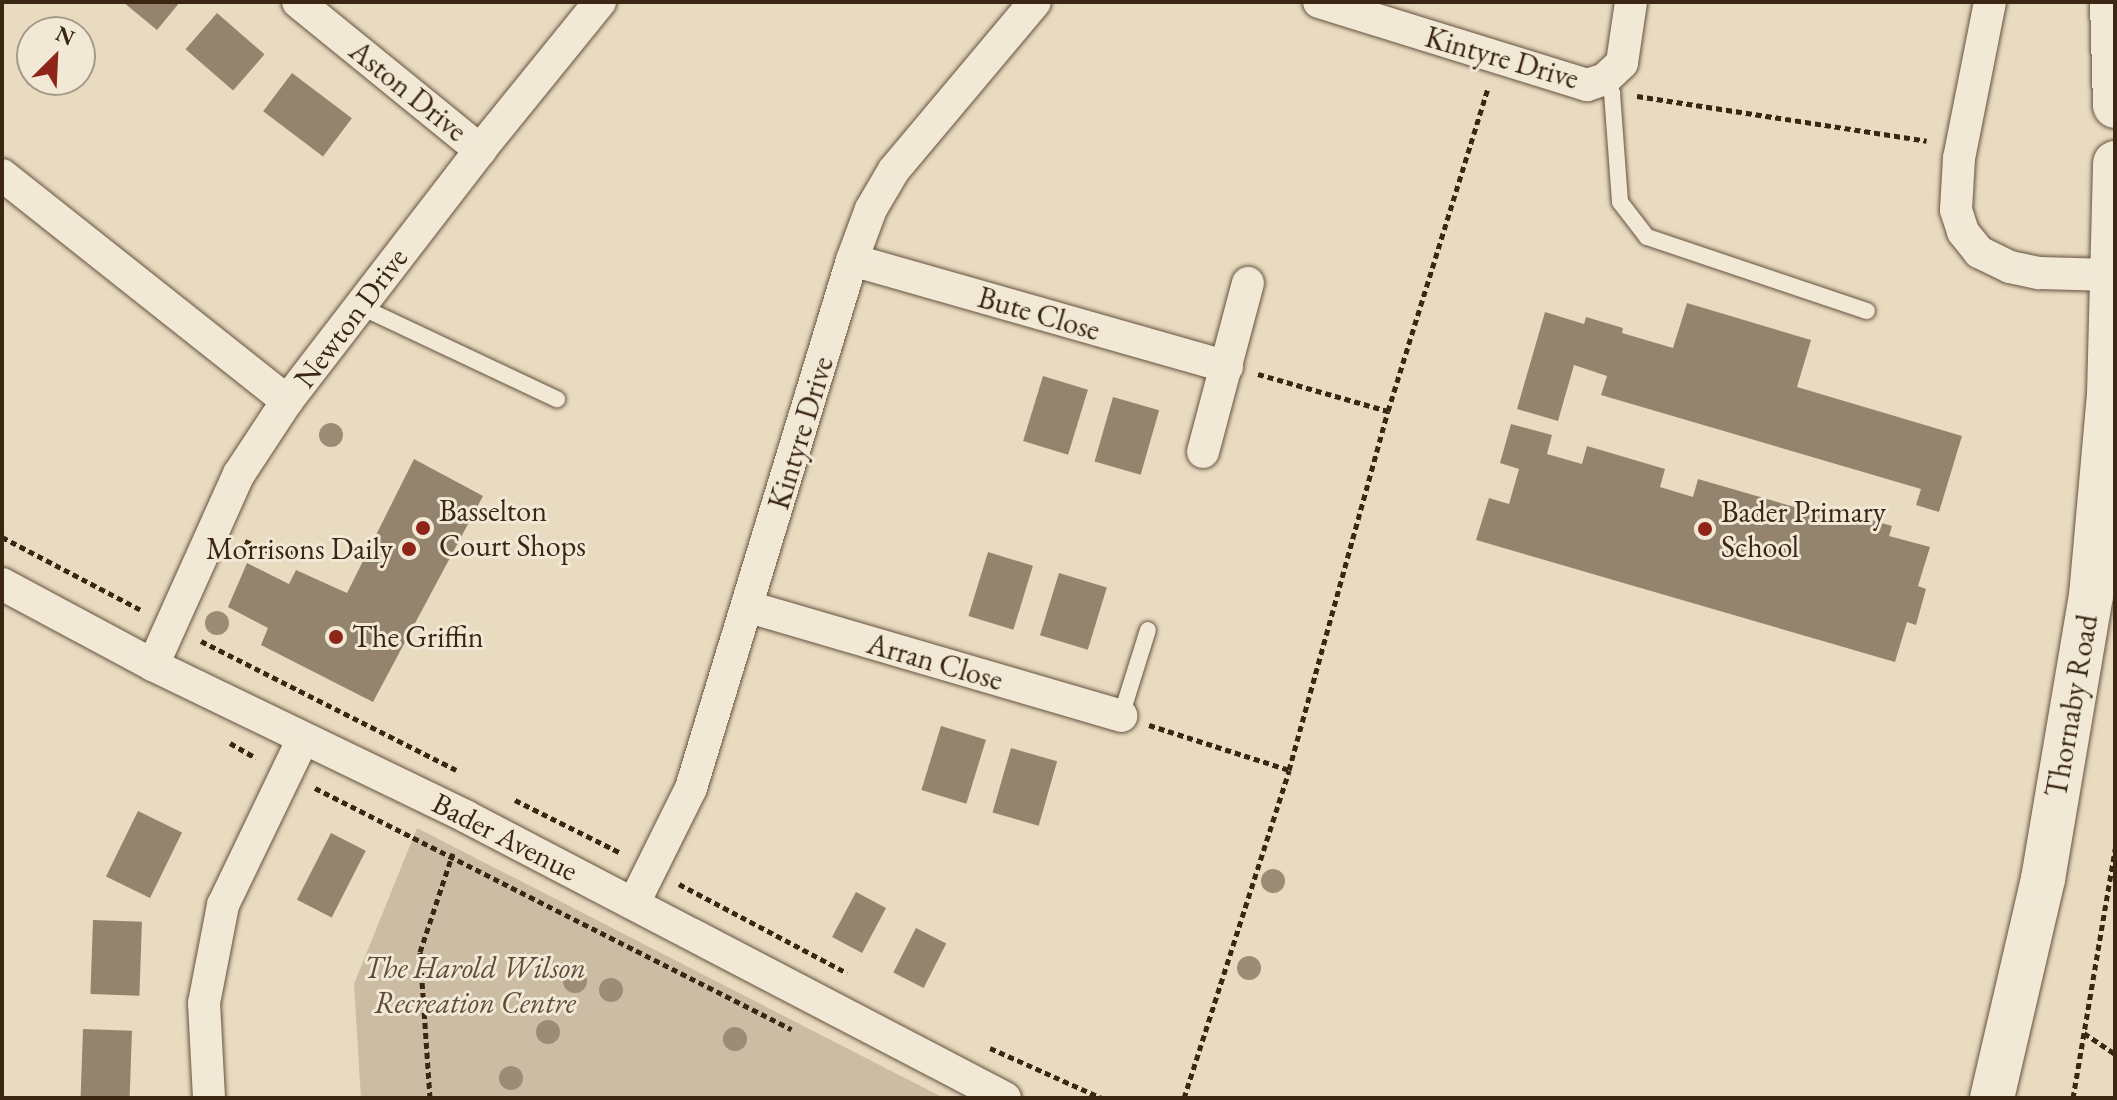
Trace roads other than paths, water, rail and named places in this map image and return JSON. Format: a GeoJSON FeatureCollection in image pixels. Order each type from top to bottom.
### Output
{"type":"FeatureCollection","features":[{"type":"Feature","properties":{"kind":"street","name":"Aston Drive"},"geometry":{"type":"LineString","coordinates":[[298,2],[480,150]]}},
{"type":"Feature","properties":{"kind":"street","name":"Newton Drive"},"geometry":{"type":"LineString","coordinates":[[153,665],[239,474],[287,401],[480,150],[600,2]]}},
{"type":"Feature","properties":{"kind":"street","name":"Kintyre Drive"},"geometry":{"type":"LineString","coordinates":[[634,903],[691,788],[749,607],[852,260],[871,209],[894,170],[1035,2]]}},
{"type":"Feature","properties":{"kind":"street","name":"Kintyre Drive"},"geometry":{"type":"LineString","coordinates":[[1319,2],[1497,59],[1587,85],[1609,86],[1622,63],[1631,2]]}},
{"type":"Feature","properties":{"kind":"street"},"geometry":{"type":"LineString","coordinates":[[1990,2],[1962,146],[1956,210],[1963,232],[1979,252],[2010,267],[2039,273],[2111,275]]}},
{"type":"Feature","properties":{"kind":"street"},"geometry":{"type":"LineString","coordinates":[[2112,2],[2115,106]]}},
{"type":"Feature","properties":{"kind":"street","name":"Thornaby Road"},"geometry":{"type":"LineString","coordinates":[[1992,1098],[2043,879],[2091,596],[2109,395],[2115,163]]}},
{"type":"Feature","properties":{"kind":"street"},"geometry":{"type":"LineString","coordinates":[[2,175],[287,401]]}},
{"type":"Feature","properties":{"kind":"street","name":"Bute Close"},"geometry":{"type":"LineString","coordinates":[[852,260],[1227,367]]}},
{"type":"Feature","properties":{"kind":"street"},"geometry":{"type":"LineString","coordinates":[[1203,452],[1248,283]]}},
{"type":"Feature","properties":{"kind":"street","name":"Bader Avenue"},"geometry":{"type":"LineString","coordinates":[[2,584],[153,665],[465,816],[1005,1098]]}},
{"type":"Feature","properties":{"kind":"street","name":"Arran Close"},"geometry":{"type":"LineString","coordinates":[[749,607],[1121,716]]}},
{"type":"Feature","properties":{"kind":"street"},"geometry":{"type":"LineString","coordinates":[[209,1098],[204,1003],[223,905],[303,739]]}},
{"type":"Feature","properties":{"kind":"lane"},"geometry":{"type":"LineString","coordinates":[[1609,86],[1620,202],[1647,237],[1867,311]]}},
{"type":"Feature","properties":{"kind":"lane"},"geometry":{"type":"LineString","coordinates":[[359,306],[557,399]]}},
{"type":"Feature","properties":{"kind":"lane"},"geometry":{"type":"LineString","coordinates":[[1121,716],[1148,630]]}},
{"type":"Feature","properties":{"kind":"place","name":"Basselton Court Shops"},"geometry":{"type":"Point","coordinates":[423,528]}},
{"type":"Feature","properties":{"kind":"place","name":"Bader Primary School"},"geometry":{"type":"Point","coordinates":[1705,529]}},
{"type":"Feature","properties":{"kind":"place","name":"Morrisons Daily"},"geometry":{"type":"Point","coordinates":[409,549]}},
{"type":"Feature","properties":{"kind":"place","name":"The Griffin"},"geometry":{"type":"Point","coordinates":[336,637]}},
{"type":"Feature","properties":{"kind":"park label","name":"The Harold Wilson Recreation Centre"},"geometry":{"type":"Point","coordinates":[475,985]}}]}
